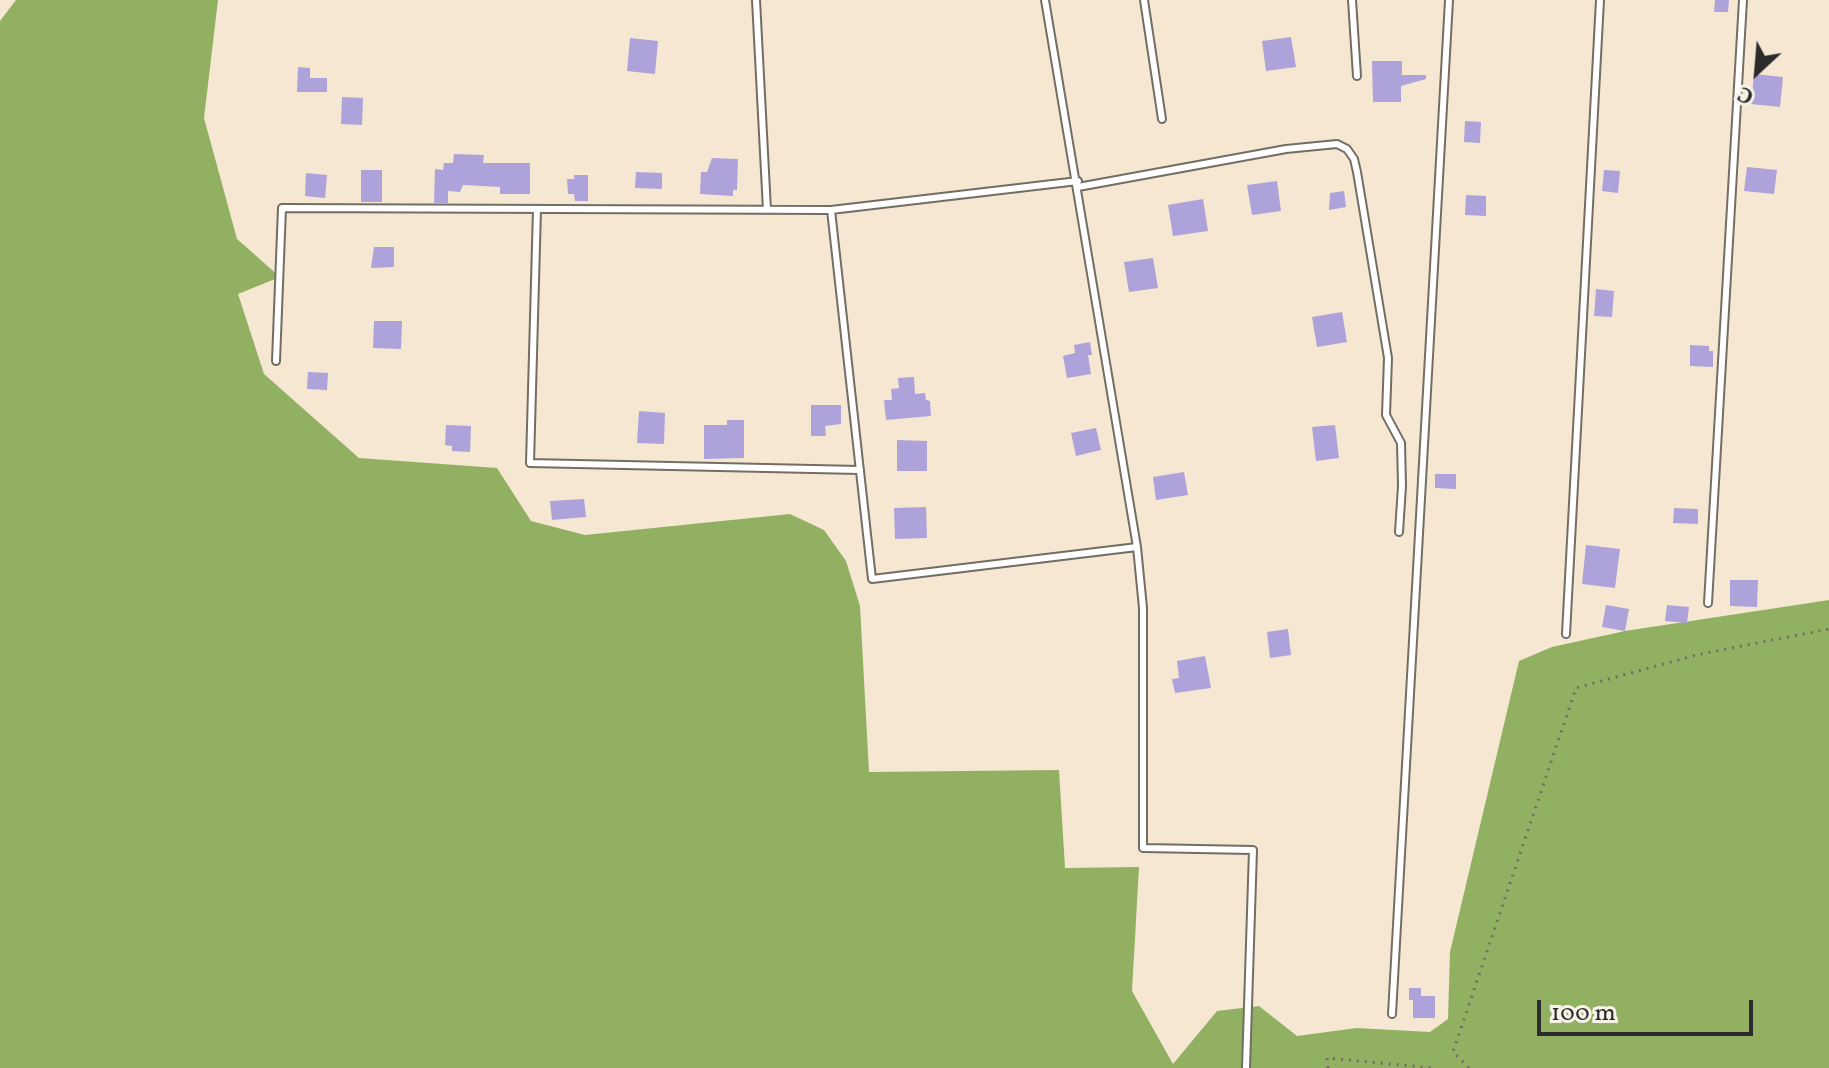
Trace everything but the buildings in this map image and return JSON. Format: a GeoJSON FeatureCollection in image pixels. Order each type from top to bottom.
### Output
{"type":"FeatureCollection","features":[{"type":"Feature","properties":{"kind":"lane"},"geometry":{"type":"LineString","coordinates":[[756,0],[767,210]]}},
{"type":"Feature","properties":{"kind":"lane"},"geometry":{"type":"LineString","coordinates":[[1045,0],[1137,547],[1143,608],[1143,848],[1253,850],[1246,1068]]}},
{"type":"Feature","properties":{"kind":"lane"},"geometry":{"type":"LineString","coordinates":[[1144,0],[1162,119]]}},
{"type":"Feature","properties":{"kind":"lane"},"geometry":{"type":"LineString","coordinates":[[1352,0],[1357,76]]}},
{"type":"Feature","properties":{"kind":"lane"},"geometry":{"type":"LineString","coordinates":[[1392,1014],[1449,0]]}},
{"type":"Feature","properties":{"kind":"lane"},"geometry":{"type":"LineString","coordinates":[[1566,634],[1600,0]]}},
{"type":"Feature","properties":{"kind":"lane"},"geometry":{"type":"LineString","coordinates":[[1708,603],[1743,0]]}},
{"type":"Feature","properties":{"kind":"lane"},"geometry":{"type":"LineString","coordinates":[[276,361],[282,208],[831,210],[1078,184],[1286,149],[1337,144],[1347,149],[1354,159],[1388,358],[1386,415],[1401,443],[1399,532]]}},
{"type":"Feature","properties":{"kind":"lane"},"geometry":{"type":"LineString","coordinates":[[537,209],[530,463],[860,470]]}},
{"type":"Feature","properties":{"kind":"lane"},"geometry":{"type":"LineString","coordinates":[[831,210],[872,579],[1137,547]]}},
{"type":"Feature","properties":{"kind":"path"},"geometry":{"type":"LineString","coordinates":[[1469,1068],[1453,1052],[1576,688],[1696,655],[1829,629]]}},
{"type":"Feature","properties":{"kind":"path"},"geometry":{"type":"LineString","coordinates":[[1328,1068],[1327,1058],[1433,1068]]}},
{"type":"Feature","properties":{"kind":"green space"},"geometry":{"type":"Polygon","coordinates":[[[16,0],[218,0],[204,118],[237,239],[280,277],[238,294],[264,374],[359,458],[497,468],[531,521],[585,535],[790,514],[824,530],[846,561],[860,606],[869,772],[1059,770],[1065,868],[1139,867],[1132,991],[1173,1064],[1217,1011],[1259,1006],[1297,1036],[1357,1028],[1430,1032],[1448,1019],[1450,952],[1519,661],[1552,647],[1625,631],[1829,600],[1829,1068],[0,1068],[0,21],[16,0]]]}}]}
